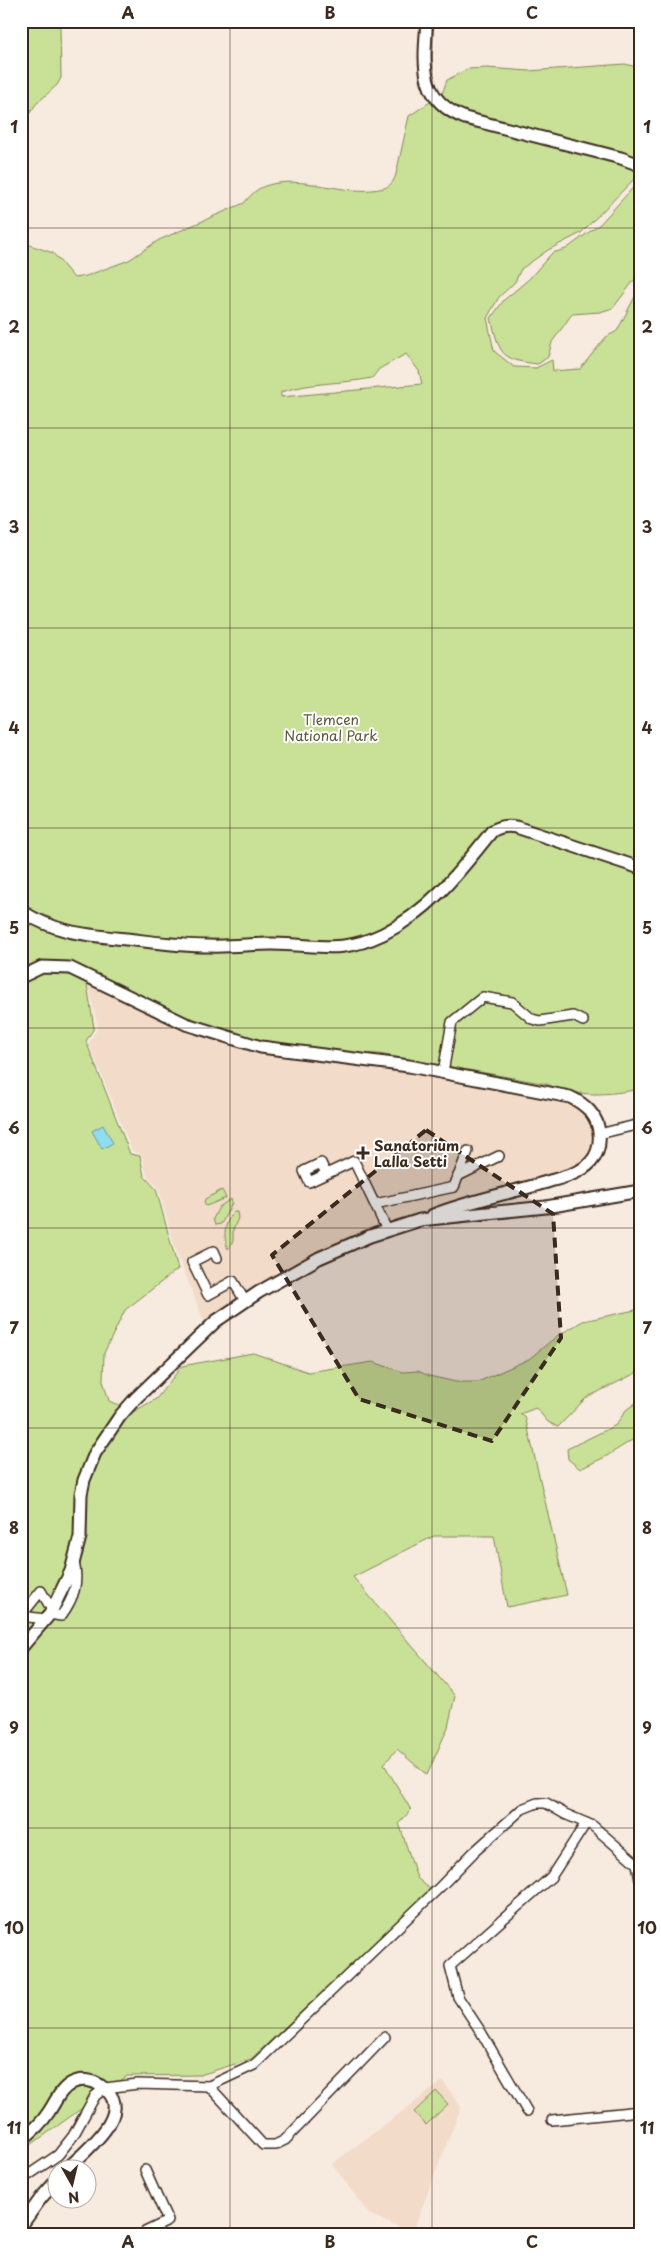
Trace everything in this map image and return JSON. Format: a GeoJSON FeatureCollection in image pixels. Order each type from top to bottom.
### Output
{"type":"FeatureCollection","features":[{"type":"Feature","properties":{"kind":"main road"},"geometry":{"type":"LineString","coordinates":[[427,21],[424,59],[426,76],[436,99],[448,110],[465,118],[621,158],[640,165]]}},
{"type":"Feature","properties":{"kind":"main road"},"geometry":{"type":"LineString","coordinates":[[21,911],[51,927],[82,935],[188,946],[275,944],[342,948],[384,934],[426,905],[444,890],[492,831],[498,828],[516,827],[640,868]]}},
{"type":"Feature","properties":{"kind":"main road"},"geometry":{"type":"LineString","coordinates":[[21,977],[42,967],[70,968],[180,1021],[261,1048],[443,1072],[570,1097],[584,1105],[592,1114],[598,1125],[599,1134],[597,1152],[592,1161],[575,1173],[387,1230],[319,1258],[244,1301],[216,1321],[155,1377],[120,1416],[95,1453],[84,1480],[81,1494],[80,1537],[66,1584],[49,1614],[21,1648]]}},
{"type":"Feature","properties":{"kind":"main road"},"geometry":{"type":"LineString","coordinates":[[420,1220],[563,1205],[640,1191]]}},
{"type":"Feature","properties":{"kind":"main road"},"geometry":{"type":"LineString","coordinates":[[21,2140],[38,2126],[60,2093],[71,2083],[87,2080],[96,2082],[105,2088],[113,2104],[110,2123],[100,2138],[79,2158]]}},
{"type":"Feature","properties":{"kind":"main road"},"geometry":{"type":"LineString","coordinates":[[21,2226],[48,2190]]}},
{"type":"Feature","properties":{"kind":"street"},"geometry":{"type":"LineString","coordinates":[[443,1072],[452,1022],[483,997],[512,1002],[532,1019],[540,1021],[574,1016],[583,1022]]}},
{"type":"Feature","properties":{"kind":"street"},"geometry":{"type":"LineString","coordinates":[[599,1134],[640,1124]]}},
{"type":"Feature","properties":{"kind":"street"},"geometry":{"type":"LineString","coordinates":[[375,1204],[454,1187],[468,1151]]}},
{"type":"Feature","properties":{"kind":"street"},"geometry":{"type":"LineString","coordinates":[[458,1176],[498,1156]]}},
{"type":"Feature","properties":{"kind":"street"},"geometry":{"type":"LineString","coordinates":[[326,1174],[354,1161],[387,1230]]}},
{"type":"Feature","properties":{"kind":"street"},"geometry":{"type":"LineString","coordinates":[[218,1258],[214,1250],[192,1262],[208,1295],[233,1281],[244,1301]]}},
{"type":"Feature","properties":{"kind":"street"},"geometry":{"type":"LineString","coordinates":[[21,2180],[58,2155],[73,2136],[95,2096],[105,2088],[138,2084],[209,2086],[254,2065],[474,1852],[522,1809],[537,1803],[546,1803],[565,1814],[593,1826],[638,1862],[640,1880]]}},
{"type":"Feature","properties":{"kind":"street"},"geometry":{"type":"LineString","coordinates":[[527,2111],[481,2032],[458,1997],[450,1966],[551,1877],[586,1823]]}},
{"type":"Feature","properties":{"kind":"street"},"geometry":{"type":"LineString","coordinates":[[209,2086],[263,2145],[275,2145],[285,2140],[385,2037]]}},
{"type":"Feature","properties":{"kind":"street"},"geometry":{"type":"LineString","coordinates":[[552,2120],[640,2111]]}},
{"type":"Feature","properties":{"kind":"street"},"geometry":{"type":"LineString","coordinates":[[143,2234],[168,2220],[145,2170]]}},
{"type":"Feature","properties":{"kind":"highlighted area"},"geometry":{"type":"Polygon","coordinates":[[[426,1130],[553,1214],[561,1338],[492,1441],[359,1399],[272,1255],[426,1130]]]}},
{"type":"Feature","properties":{"kind":"shaded area","name":"Sanatorium Lalla Setti"},"geometry":{"type":"Polygon","coordinates":[[[88,983],[187,1029],[257,1053],[362,1068],[442,1076],[570,1102],[581,1109],[591,1126],[590,1151],[585,1159],[576,1167],[554,1176],[458,1202],[391,1224],[247,1294],[204,1321],[176,1251],[158,1187],[147,1176],[142,1155],[132,1151],[89,1043],[98,1027],[88,983]]]}},
{"type":"Feature","properties":{"kind":"shaded area"},"geometry":{"type":"Polygon","coordinates":[[[443,2081],[461,2107],[412,2233],[369,2214],[332,2164],[443,2081]]]}},
{"type":"Feature","properties":{"kind":"green space"},"geometry":{"type":"Polygon","coordinates":[[[40,21],[57,21],[60,27],[61,78],[57,85],[36,104],[21,126],[21,29],[40,21]]]}},
{"type":"Feature","properties":{"kind":"green space","name":"Tlemcen National Park"},"geometry":{"type":"Polygon","coordinates":[[[625,64],[640,68],[640,173],[581,233],[548,250],[521,269],[515,282],[499,297],[487,318],[494,351],[514,367],[536,368],[552,360],[553,371],[580,369],[606,337],[617,331],[640,287],[640,1089],[604,1094],[570,1092],[547,1084],[379,1054],[333,1053],[260,1040],[196,1022],[85,972],[94,1028],[86,1041],[130,1154],[140,1156],[144,1176],[156,1189],[178,1269],[125,1310],[104,1353],[103,1381],[109,1401],[133,1412],[156,1399],[182,1366],[253,1353],[308,1372],[373,1362],[403,1372],[418,1371],[429,1376],[456,1382],[478,1382],[529,1359],[557,1336],[583,1321],[640,1309],[640,1371],[586,1398],[558,1427],[548,1422],[536,1408],[520,1414],[525,1416],[567,1595],[507,1607],[494,1536],[434,1536],[353,1577],[455,1696],[448,1727],[427,1775],[397,1749],[384,1764],[411,1810],[399,1823],[417,1878],[430,1889],[417,1904],[251,2059],[200,2075],[127,2076],[21,2152],[21,242],[53,253],[74,278],[86,276],[129,260],[159,240],[244,203],[251,195],[265,186],[294,182],[354,190],[384,188],[390,185],[395,177],[409,116],[442,94],[447,80],[468,69],[487,68],[529,71],[625,64]],[[406,354],[379,369],[372,378],[292,389],[281,392],[281,397],[422,384],[419,371],[406,354]]]}},
{"type":"Feature","properties":{"kind":"green space"},"geometry":{"type":"Polygon","coordinates":[[[640,180],[640,280],[635,279],[613,308],[600,312],[572,314],[552,342],[548,357],[538,364],[508,357],[500,347],[491,318],[504,300],[529,279],[552,253],[566,249],[600,224],[640,180]]]}},
{"type":"Feature","properties":{"kind":"green space"},"geometry":{"type":"Polygon","coordinates":[[[222,1190],[226,1198],[206,1206],[204,1203],[205,1199],[222,1190]]]}},
{"type":"Feature","properties":{"kind":"green space"},"geometry":{"type":"Polygon","coordinates":[[[231,1199],[232,1203],[221,1224],[215,1225],[213,1219],[219,1207],[231,1199]]]}},
{"type":"Feature","properties":{"kind":"green space"},"geometry":{"type":"Polygon","coordinates":[[[234,1212],[237,1212],[238,1218],[233,1230],[233,1241],[228,1249],[225,1240],[225,1230],[228,1220],[234,1212]]]}},
{"type":"Feature","properties":{"kind":"green space"},"geometry":{"type":"Polygon","coordinates":[[[640,1400],[640,1435],[605,1457],[580,1469],[568,1459],[567,1449],[616,1425],[626,1410],[640,1400]]]}},
{"type":"Feature","properties":{"kind":"green space"},"geometry":{"type":"Polygon","coordinates":[[[436,2091],[448,2104],[426,2125],[414,2112],[436,2091]]]}},
{"type":"Feature","properties":{"kind":"water"},"geometry":{"type":"Polygon","coordinates":[[[103,1125],[113,1143],[102,1149],[92,1131],[103,1125]]]}},
{"type":"Feature","properties":{"kind":"place","name":"Sanatorium Lalla Setti"},"geometry":{"type":"Point","coordinates":[363,1153]}}]}
